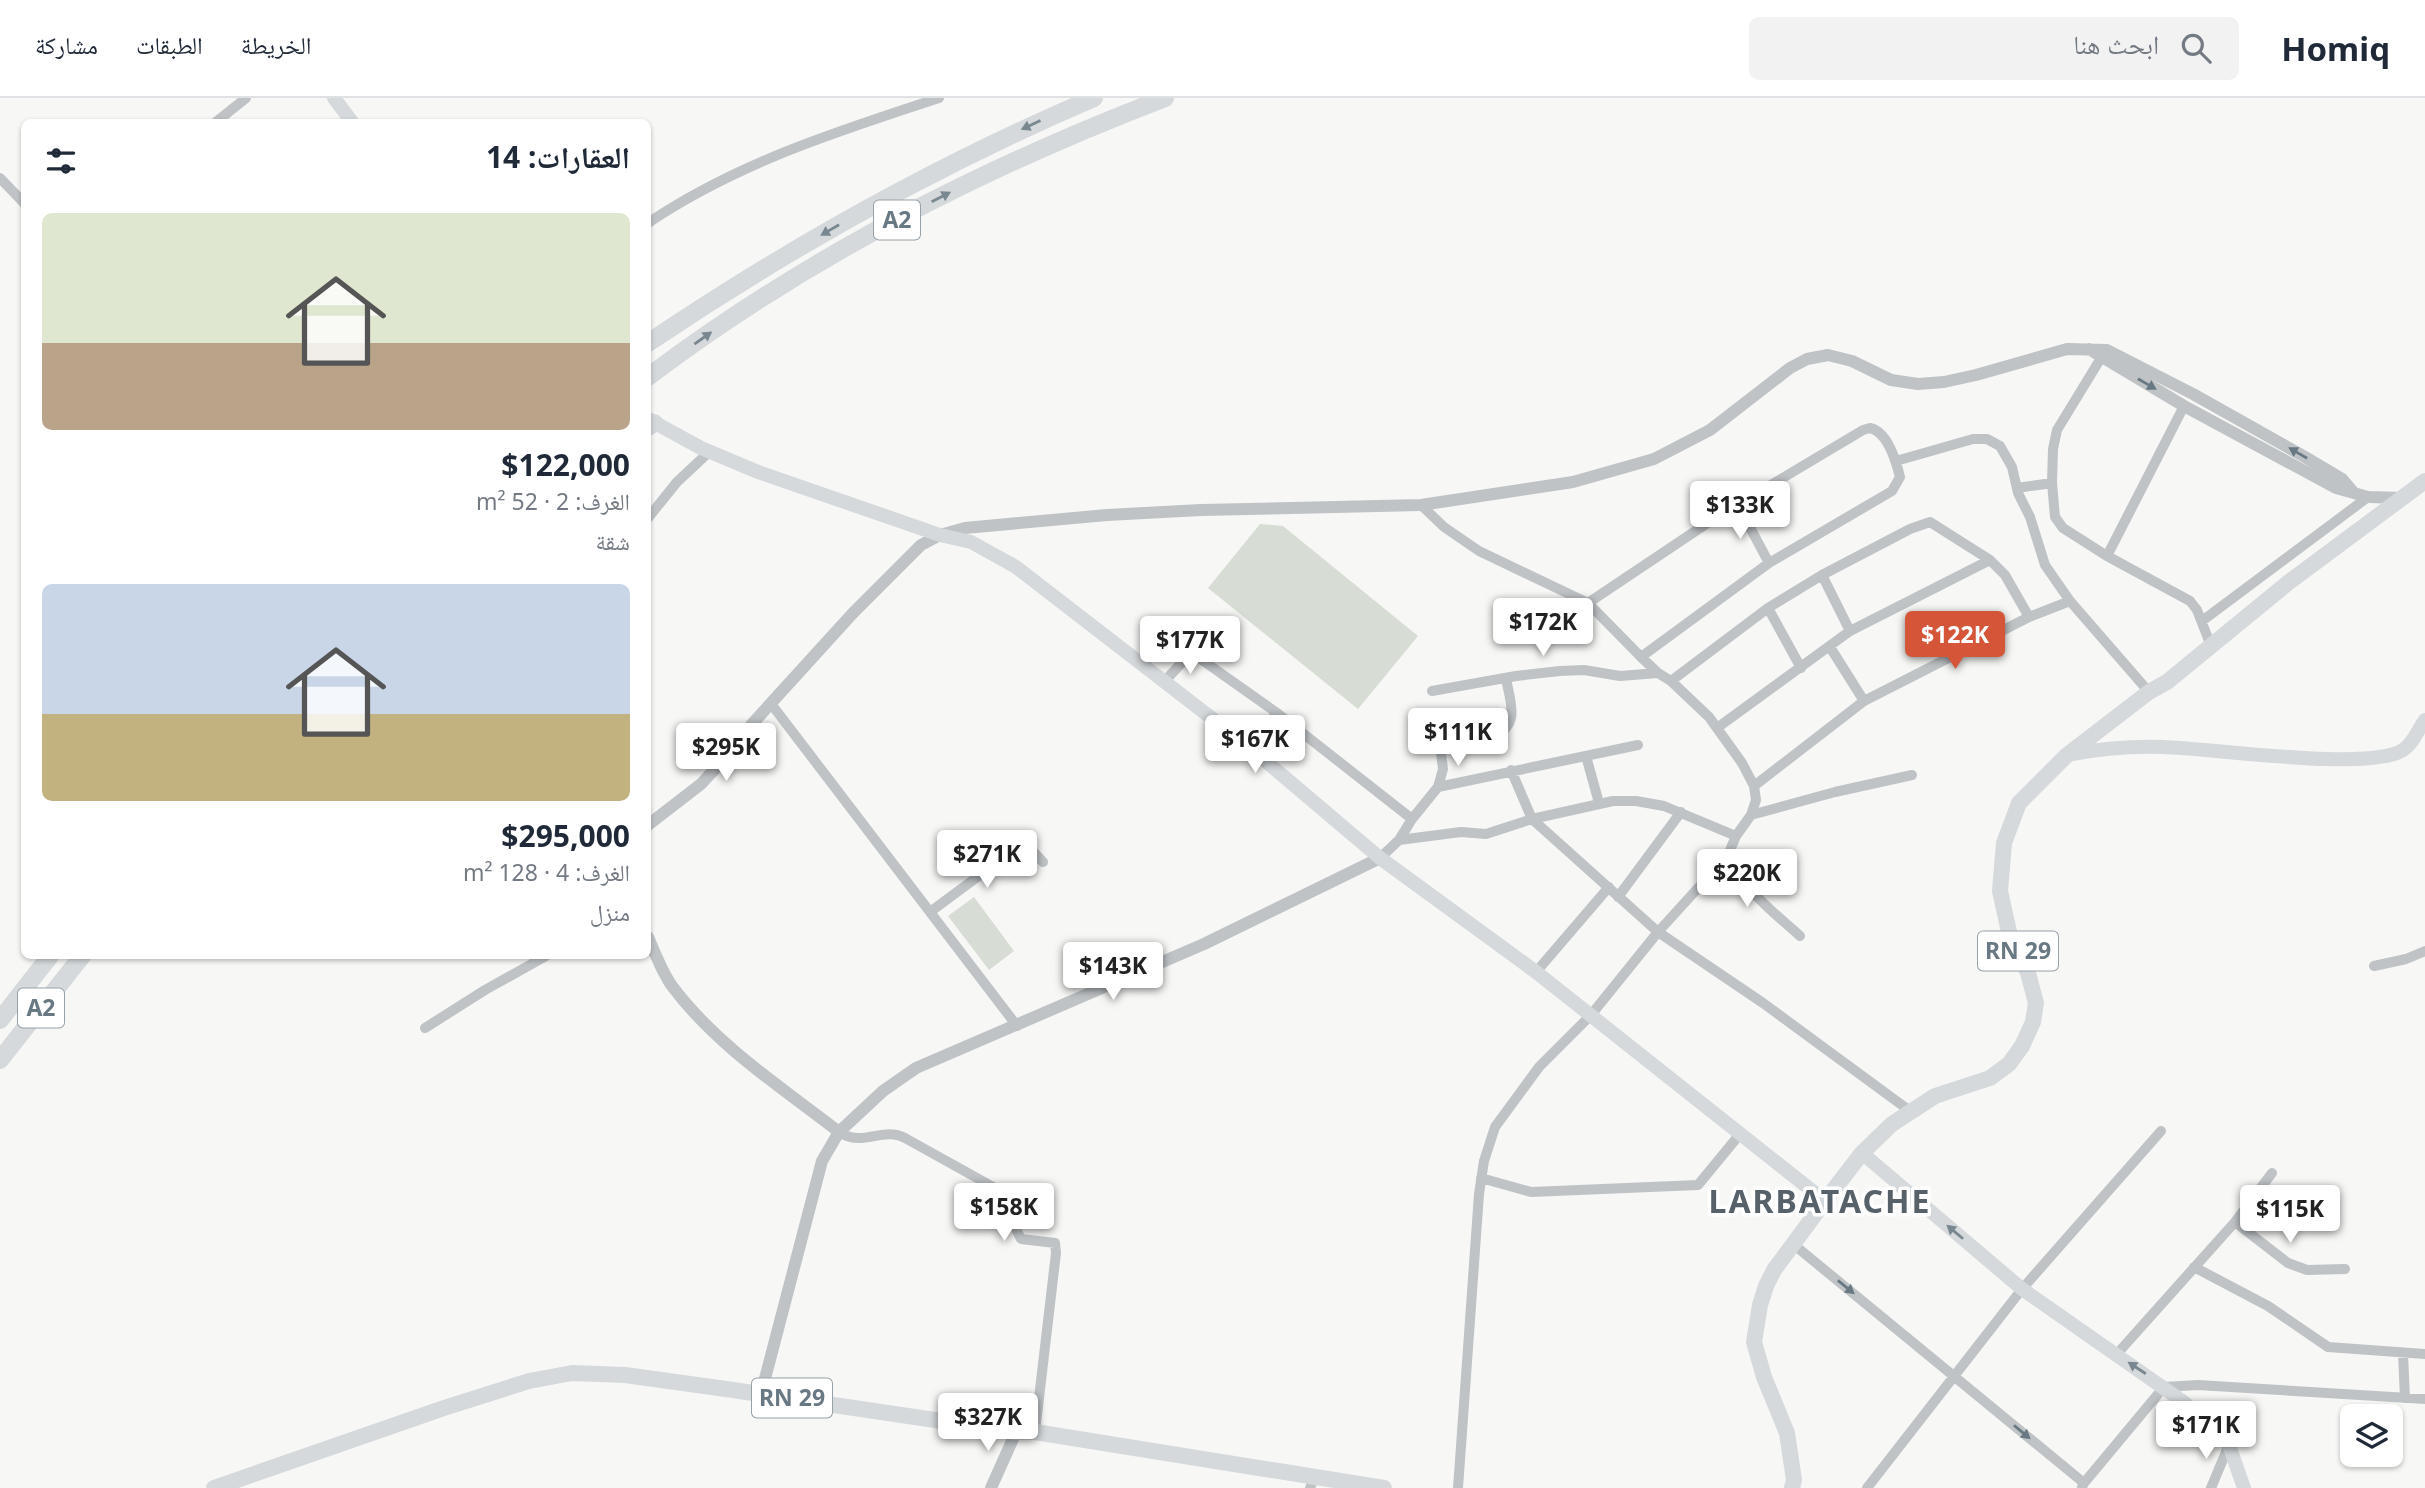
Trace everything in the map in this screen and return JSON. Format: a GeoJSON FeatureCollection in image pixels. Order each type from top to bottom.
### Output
{"type":"FeatureCollection","features":[{"type":"Feature","properties":{"kind":"highway","name":"A2"},"geometry":{"type":"LineString","coordinates":[[651,341],[737,285],[884,199],[981,149],[1094,98]]}},
{"type":"Feature","properties":{"kind":"highway","name":"A2"},"geometry":{"type":"LineString","coordinates":[[651,375],[764,297],[916,210],[1004,164],[1165,98]]}},
{"type":"Feature","properties":{"kind":"highway","name":"A2"},"geometry":{"type":"LineString","coordinates":[[0,1020],[48,959]]}},
{"type":"Feature","properties":{"kind":"highway","name":"A2"},"geometry":{"type":"LineString","coordinates":[[0,1060],[80,959]]}},
{"type":"Feature","properties":{"kind":"main road"},"geometry":{"type":"LineString","coordinates":[[334,98],[350,119]]}},
{"type":"Feature","properties":{"kind":"main road"},"geometry":{"type":"LineString","coordinates":[[651,423],[758,472],[940,535],[971,542],[1016,567],[1249,747],[1380,858],[1535,972],[1825,1201]]}},
{"type":"Feature","properties":{"kind":"main road","name":"RN 29"},"geometry":{"type":"LineString","coordinates":[[1792,1488],[1794,1480],[1787,1433],[1764,1377],[1754,1342],[1766,1286],[1774,1270],[1862,1153],[1892,1124],[1935,1096],[1990,1078],[2009,1064],[2022,1046],[2033,1021],[2036,1003],[2031,983],[2009,932],[2000,891],[2004,843],[2019,803],[2067,755],[2149,692],[2167,682],[2289,582],[2425,481]]}},
{"type":"Feature","properties":{"kind":"main road"},"geometry":{"type":"LineString","coordinates":[[2067,755],[2093,750],[2162,747],[2312,758],[2380,757],[2404,750],[2425,720]]}},
{"type":"Feature","properties":{"kind":"main road"},"geometry":{"type":"LineString","coordinates":[[1862,1153],[2022,1289],[2164,1387],[2215,1430],[2229,1445],[2244,1488]]}},
{"type":"Feature","properties":{"kind":"main road","name":"RN 29"},"geometry":{"type":"LineString","coordinates":[[214,1488],[243,1483],[529,1381],[572,1373],[625,1376],[1016,1432],[1035,1432],[1312,1483],[1384,1488]]}},
{"type":"Feature","properties":{"kind":"street"},"geometry":{"type":"LineString","coordinates":[[220,119],[246,98]]}},
{"type":"Feature","properties":{"kind":"street"},"geometry":{"type":"LineString","coordinates":[[651,221],[714,183],[774,156],[939,98]]}},
{"type":"Feature","properties":{"kind":"street"},"geometry":{"type":"LineString","coordinates":[[0,178],[21,200]]}},
{"type":"Feature","properties":{"kind":"street"},"geometry":{"type":"LineString","coordinates":[[651,823],[701,784],[853,613],[921,545],[940,535],[965,528],[1120,514],[1214,509],[1421,505],[1573,482],[1654,459],[1710,429],[1790,368],[1807,359],[1828,355],[1852,361],[1891,380],[1918,384],[1976,375],[2067,349],[2089,348],[2193,394],[2305,457],[2342,480],[2353,492]]}},
{"type":"Feature","properties":{"kind":"street"},"geometry":{"type":"LineString","coordinates":[[2104,353],[2184,406],[2336,488],[2368,497],[2403,498]]}},
{"type":"Feature","properties":{"kind":"street"},"geometry":{"type":"LineString","coordinates":[[2104,353],[2057,430],[2053,449],[2052,483],[2058,524],[2107,556],[2190,601],[2202,621],[2211,646]]}},
{"type":"Feature","properties":{"kind":"street"},"geometry":{"type":"LineString","coordinates":[[2107,556],[2184,406]]}},
{"type":"Feature","properties":{"kind":"street"},"geometry":{"type":"LineString","coordinates":[[1588,603],[1738,505],[1870,428],[1878,431],[1896,461],[1900,477],[1892,491],[1769,563],[1640,657]]}},
{"type":"Feature","properties":{"kind":"street"},"geometry":{"type":"LineString","coordinates":[[1896,461],[1973,439],[1987,439],[2000,446],[2031,517],[2045,565],[2070,601],[2149,692]]}},
{"type":"Feature","properties":{"kind":"street"},"geometry":{"type":"LineString","coordinates":[[651,514],[677,482],[709,452]]}},
{"type":"Feature","properties":{"kind":"street"},"geometry":{"type":"LineString","coordinates":[[2017,488],[2052,483]]}},
{"type":"Feature","properties":{"kind":"street"},"geometry":{"type":"LineString","coordinates":[[2202,621],[2368,497]]}},
{"type":"Feature","properties":{"kind":"street"},"geometry":{"type":"LineString","coordinates":[[1421,505],[1444,527],[1479,551],[1588,603],[1640,657],[1671,681],[1717,728],[1742,763],[1754,786],[1756,800],[1751,815],[1736,836],[1728,855],[1658,932],[1591,1016],[1539,1067],[1495,1128],[1481,1178],[1458,1488]]}},
{"type":"Feature","properties":{"kind":"street"},"geometry":{"type":"LineString","coordinates":[[1738,505],[1769,563]]}},
{"type":"Feature","properties":{"kind":"street"},"geometry":{"type":"LineString","coordinates":[[1671,681],[1768,608],[1822,575],[1910,529],[1930,522],[1990,559],[2005,575],[2029,617]]}},
{"type":"Feature","properties":{"kind":"street"},"geometry":{"type":"LineString","coordinates":[[1717,728],[1850,631],[1990,559]]}},
{"type":"Feature","properties":{"kind":"street"},"geometry":{"type":"LineString","coordinates":[[1822,575],[1850,631]]}},
{"type":"Feature","properties":{"kind":"street"},"geometry":{"type":"LineString","coordinates":[[1754,786],[1864,701],[2029,617],[2070,601]]}},
{"type":"Feature","properties":{"kind":"street"},"geometry":{"type":"LineString","coordinates":[[1768,608],[1801,668]]}},
{"type":"Feature","properties":{"kind":"street"},"geometry":{"type":"LineString","coordinates":[[1830,647],[1864,701]]}},
{"type":"Feature","properties":{"kind":"street"},"geometry":{"type":"LineString","coordinates":[[1164,682],[1186,658],[1195,655],[1277,713],[1412,819]]}},
{"type":"Feature","properties":{"kind":"street"},"geometry":{"type":"LineString","coordinates":[[1432,691],[1506,678],[1572,671],[1620,676],[1658,673]]}},
{"type":"Feature","properties":{"kind":"street"},"geometry":{"type":"LineString","coordinates":[[1415,749],[1494,737],[1505,731],[1511,724],[1506,678]]}},
{"type":"Feature","properties":{"kind":"street"},"geometry":{"type":"LineString","coordinates":[[772,705],[1017,1026]]}},
{"type":"Feature","properties":{"kind":"street"},"geometry":{"type":"LineString","coordinates":[[1249,747],[1277,713]]}},
{"type":"Feature","properties":{"kind":"street"},"geometry":{"type":"LineString","coordinates":[[761,1394],[821,1161],[839,1132],[883,1091],[916,1068],[1204,944],[1380,858],[1399,840],[1438,787],[1443,769],[1440,745]]}},
{"type":"Feature","properties":{"kind":"street"},"geometry":{"type":"LineString","coordinates":[[1438,787],[1638,745]]}},
{"type":"Feature","properties":{"kind":"street"},"geometry":{"type":"LineString","coordinates":[[1586,755],[1599,803]]}},
{"type":"Feature","properties":{"kind":"street"},"geometry":{"type":"LineString","coordinates":[[1511,770],[1532,818],[1658,932],[1763,1003],[1910,1111]]}},
{"type":"Feature","properties":{"kind":"street"},"geometry":{"type":"LineString","coordinates":[[1751,815],[1912,775]]}},
{"type":"Feature","properties":{"kind":"street"},"geometry":{"type":"LineString","coordinates":[[1399,840],[1461,832],[1486,834],[1532,818],[1599,803],[1636,801],[1664,806],[1736,836]]}},
{"type":"Feature","properties":{"kind":"street"},"geometry":{"type":"LineString","coordinates":[[1618,897],[1681,812]]}},
{"type":"Feature","properties":{"kind":"street"},"geometry":{"type":"LineString","coordinates":[[930,912],[1019,846],[1028,846],[1043,862]]}},
{"type":"Feature","properties":{"kind":"street"},"geometry":{"type":"LineString","coordinates":[[1728,855],[1740,878],[1763,903],[1801,936]]}},
{"type":"Feature","properties":{"kind":"street"},"geometry":{"type":"LineString","coordinates":[[1535,972],[1609,887]]}},
{"type":"Feature","properties":{"kind":"street"},"geometry":{"type":"LineString","coordinates":[[651,943],[670,983],[699,1018],[730,1047],[839,1132],[855,1139],[897,1133],[995,1188],[1021,1239],[1055,1243],[1035,1432]]}},
{"type":"Feature","properties":{"kind":"street"},"geometry":{"type":"LineString","coordinates":[[2374,966],[2406,959],[2425,951]]}},
{"type":"Feature","properties":{"kind":"street"},"geometry":{"type":"LineString","coordinates":[[425,1028],[541,959]]}},
{"type":"Feature","properties":{"kind":"street"},"geometry":{"type":"LineString","coordinates":[[1867,1488],[2022,1289],[2161,1131]]}},
{"type":"Feature","properties":{"kind":"street"},"geometry":{"type":"LineString","coordinates":[[1481,1178],[1531,1192],[1698,1185],[1740,1134]]}},
{"type":"Feature","properties":{"kind":"street"},"geometry":{"type":"LineString","coordinates":[[2116,1354],[2235,1222],[2272,1173]]}},
{"type":"Feature","properties":{"kind":"street"},"geometry":{"type":"LineString","coordinates":[[2235,1222],[2288,1262],[2306,1270],[2345,1269]]}},
{"type":"Feature","properties":{"kind":"street"},"geometry":{"type":"LineString","coordinates":[[1793,1244],[2083,1485],[2164,1387],[2198,1385],[2425,1399]]}},
{"type":"Feature","properties":{"kind":"street"},"geometry":{"type":"LineString","coordinates":[[2194,1267],[2268,1306],[2328,1347],[2425,1354]]}},
{"type":"Feature","properties":{"kind":"street"},"geometry":{"type":"LineString","coordinates":[[2403,1354],[2405,1398]]}},
{"type":"Feature","properties":{"kind":"street"},"geometry":{"type":"LineString","coordinates":[[991,1488],[1016,1432]]}},
{"type":"Feature","properties":{"kind":"street"},"geometry":{"type":"LineString","coordinates":[[2211,1488],[2229,1445]]}},
{"type":"Feature","properties":{"kind":"shaded area"},"geometry":{"type":"Polygon","coordinates":[[[1260,524],[1283,526],[1418,636],[1358,709],[1208,588],[1260,524]]]}},
{"type":"Feature","properties":{"kind":"shaded area"},"geometry":{"type":"Polygon","coordinates":[[[974,897],[1014,951],[989,970],[948,916],[974,897]]]}},
{"type":"Feature","properties":{"kind":"district","name":"LARBATACHE"},"geometry":{"type":"Point","coordinates":[1820,1202]}}]}
